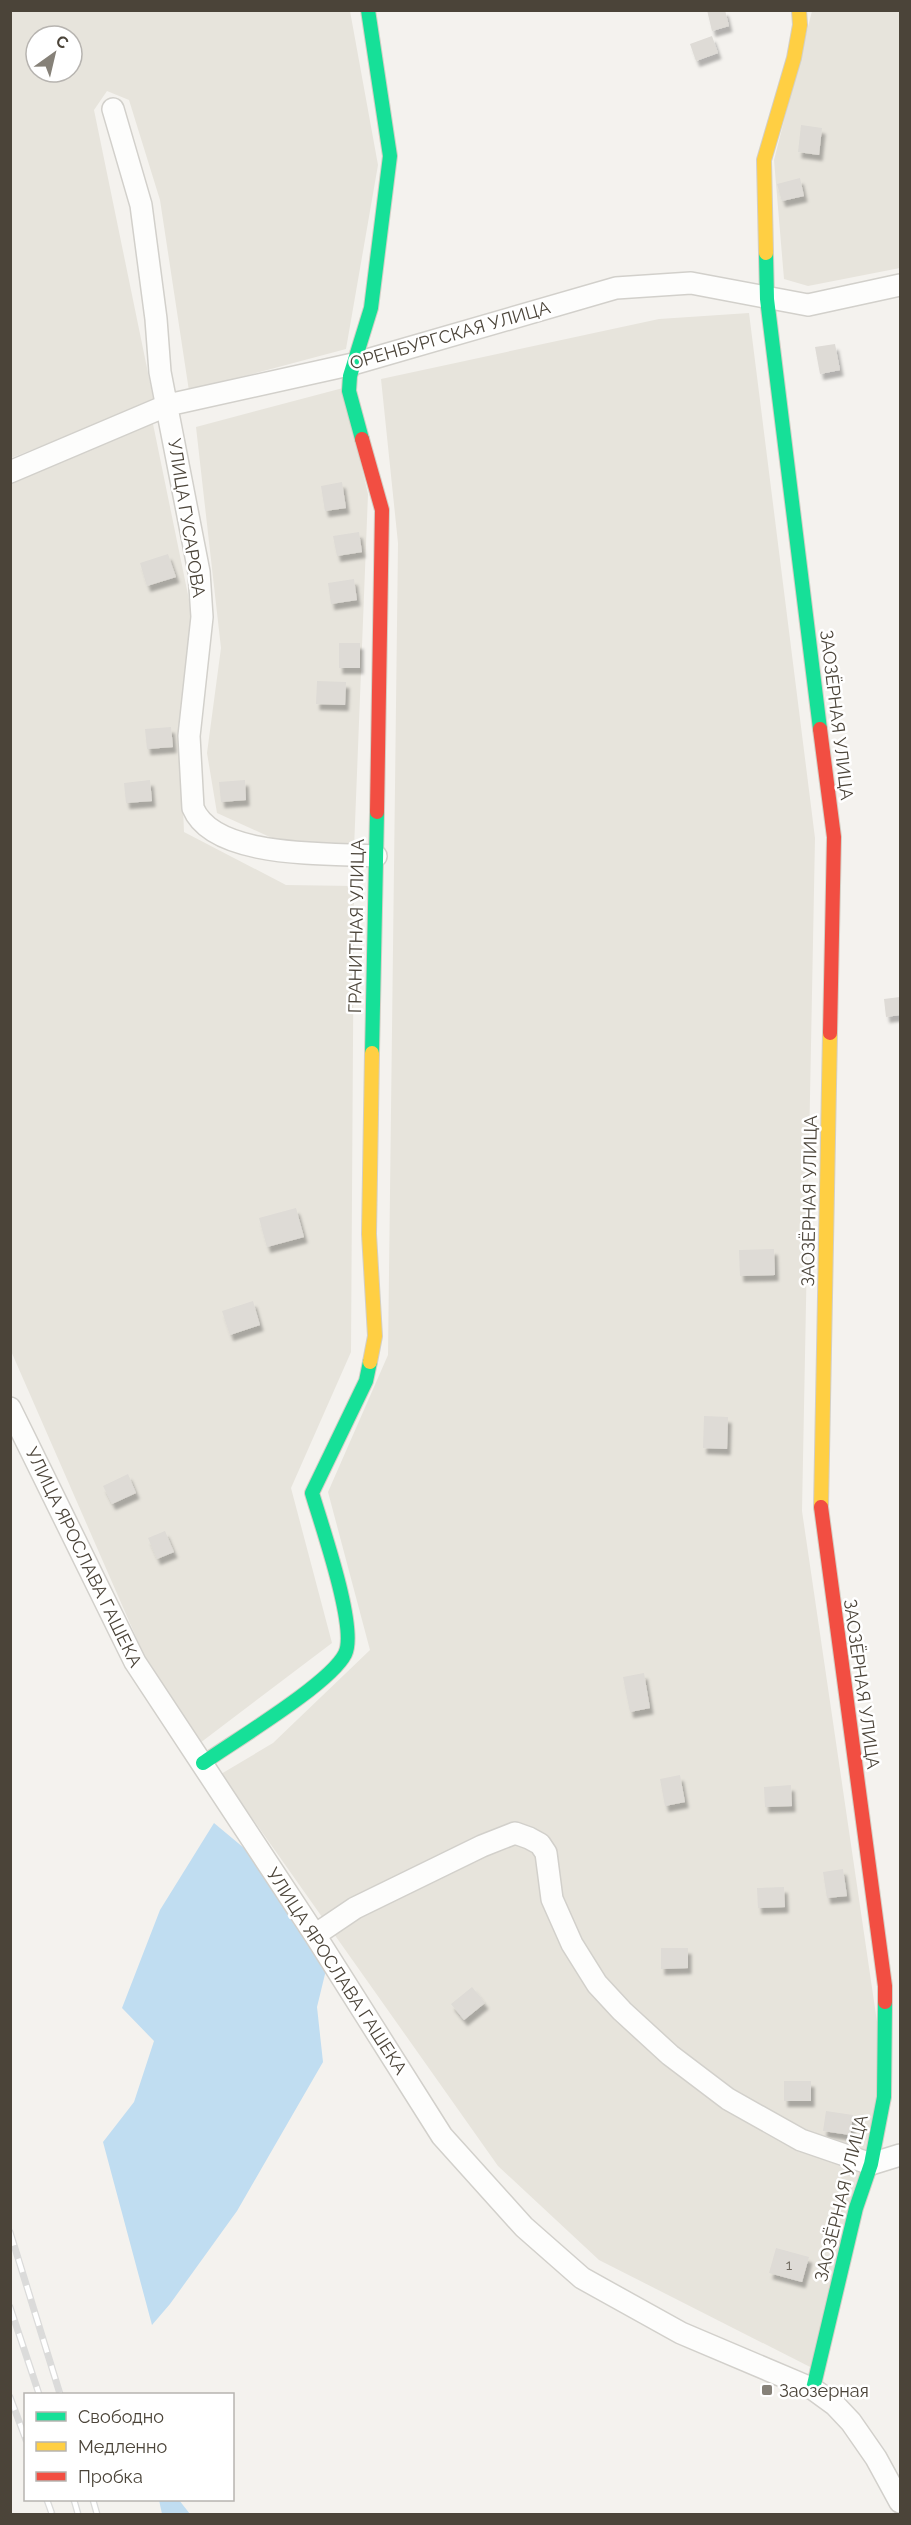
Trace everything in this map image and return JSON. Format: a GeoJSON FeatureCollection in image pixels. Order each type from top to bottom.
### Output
{"type":"FeatureCollection","features":[{"type":"Feature","properties":{"kind":"street","name":"ГРАНИТНАЯ УЛИЦА"},"geometry":{"type":"LineString","coordinates":[[202,1763],[324,1679],[338,1664],[348,1641],[347,1619],[312,1493],[316,1480],[366,1381],[375,1336],[369,1234],[382,510],[349,391],[353,364],[371,308],[390,156],[368,10]]}},
{"type":"Feature","properties":{"kind":"street","name":"ЗАОЗЁРНАЯ УЛИЦА"},"geometry":{"type":"LineString","coordinates":[[799,10],[800,25],[794,58],[764,159],[766,299],[834,837],[820,1508],[885,1986],[884,2097],[871,2164],[856,2208],[813,2389]]}},
{"type":"Feature","properties":{"kind":"street","name":"УЛИЦА ГУСАРОВА"},"geometry":{"type":"LineString","coordinates":[[113,109],[141,205],[156,319],[160,372],[199,572],[202,617],[189,736],[193,808],[197,818],[207,828],[242,844],[278,851],[376,856]]}},
{"type":"Feature","properties":{"kind":"street","name":"ОРЕНБУРГСКАЯ УЛИЦА"},"geometry":{"type":"LineString","coordinates":[[10,472],[168,405],[353,364],[616,288],[691,284],[808,305],[900,285]]}},
{"type":"Feature","properties":{"kind":"street","name":"УЛИЦА ЯРОСЛАВА ГАШЕКА"},"geometry":{"type":"LineString","coordinates":[[10,1408],[135,1662],[315,1935],[442,2136],[524,2227],[592,2283],[681,2333],[813,2389],[835,2405],[851,2422],[900,2502]]}},
{"type":"Feature","properties":{"kind":"street"},"geometry":{"type":"LineString","coordinates":[[315,1935],[355,1908],[482,1846],[515,1833],[529,1838],[540,1844],[546,1853],[552,1899],[572,1944],[597,1984],[622,2011],[670,2055],[728,2099],[801,2140],[871,2164],[900,2155]]}},
{"type":"Feature","properties":{"kind":"shaded area"},"geometry":{"type":"Polygon","coordinates":[[[11,11],[350,11],[378,165],[346,349],[189,391],[160,200],[129,100],[107,91],[94,110],[154,402],[11,458],[11,11]]]}},
{"type":"Feature","properties":{"kind":"shaded area"},"geometry":{"type":"Polygon","coordinates":[[[812,11],[900,11],[900,268],[808,286],[784,279],[774,160],[812,11]]]}},
{"type":"Feature","properties":{"kind":"shaded area"},"geometry":{"type":"Polygon","coordinates":[[[749,313],[815,838],[802,1511],[886,2083],[818,2371],[599,2260],[498,2166],[221,1774],[273,1743],[370,1650],[328,1492],[388,1355],[398,543],[381,379],[659,319],[749,313]]]}},
{"type":"Feature","properties":{"kind":"shaded area"},"geometry":{"type":"Polygon","coordinates":[[[343,388],[368,494],[354,849],[296,849],[217,813],[207,753],[221,648],[196,427],[343,388]]]}},
{"type":"Feature","properties":{"kind":"shaded area"},"geometry":{"type":"Polygon","coordinates":[[[152,419],[195,629],[181,758],[184,832],[286,885],[354,886],[351,1352],[291,1488],[332,1643],[200,1743],[143,1653],[11,1351],[10,479],[152,419]]]}},
{"type":"Feature","properties":{"kind":"water"},"geometry":{"type":"Polygon","coordinates":[[[214,1823],[256,1858],[326,1970],[317,2007],[323,2062],[237,2211],[170,2304],[152,2325],[103,2142],[134,2102],[154,2041],[122,2008],[160,1910],[214,1823]]]}},
{"type":"Feature","properties":{"kind":"water"},"geometry":{"type":"Polygon","coordinates":[[[159,2501],[180,2501],[190,2514],[162,2514],[159,2501]]]}},
{"type":"Feature","properties":{"kind":"building"},"geometry":{"type":"Polygon","coordinates":[[[707,10],[725,10],[729,26],[712,31],[707,10]]]}},
{"type":"Feature","properties":{"kind":"building"},"geometry":{"type":"Polygon","coordinates":[[[712,36],[718,53],[696,61],[690,44],[712,36]]]}},
{"type":"Feature","properties":{"kind":"building"},"geometry":{"type":"Polygon","coordinates":[[[801,125],[822,128],[819,155],[798,152],[801,125]]]}},
{"type":"Feature","properties":{"kind":"building"},"geometry":{"type":"Polygon","coordinates":[[[800,178],[804,196],[782,201],[777,184],[800,178]]]}},
{"type":"Feature","properties":{"kind":"building"},"geometry":{"type":"Polygon","coordinates":[[[835,344],[840,370],[820,374],[815,347],[835,344]]]}},
{"type":"Feature","properties":{"kind":"building"},"geometry":{"type":"Polygon","coordinates":[[[342,482],[346,508],[325,511],[321,486],[342,482]]]}},
{"type":"Feature","properties":{"kind":"building"},"geometry":{"type":"Polygon","coordinates":[[[359,532],[362,552],[337,556],[333,536],[359,532]]]}},
{"type":"Feature","properties":{"kind":"building"},"geometry":{"type":"Polygon","coordinates":[[[168,554],[176,577],[147,586],[140,563],[168,554]]]}},
{"type":"Feature","properties":{"kind":"building"},"geometry":{"type":"Polygon","coordinates":[[[354,579],[357,600],[331,604],[328,583],[354,579]]]}},
{"type":"Feature","properties":{"kind":"building"},"geometry":{"type":"Polygon","coordinates":[[[339,643],[360,643],[360,668],[339,668],[339,643]]]}},
{"type":"Feature","properties":{"kind":"building"},"geometry":{"type":"Polygon","coordinates":[[[317,681],[346,682],[345,705],[316,704],[317,681]]]}},
{"type":"Feature","properties":{"kind":"building"},"geometry":{"type":"Polygon","coordinates":[[[171,727],[173,747],[147,749],[145,729],[171,727]]]}},
{"type":"Feature","properties":{"kind":"building"},"geometry":{"type":"Polygon","coordinates":[[[150,780],[152,801],[126,803],[124,783],[150,780]]]}},
{"type":"Feature","properties":{"kind":"building"},"geometry":{"type":"Polygon","coordinates":[[[245,780],[246,800],[221,802],[219,782],[245,780]]]}},
{"type":"Feature","properties":{"kind":"building"},"geometry":{"type":"Polygon","coordinates":[[[900,997],[900,1015],[886,1017],[884,999],[900,997]]]}},
{"type":"Feature","properties":{"kind":"building"},"geometry":{"type":"Polygon","coordinates":[[[296,1208],[304,1237],[267,1247],[259,1218],[296,1208]]]}},
{"type":"Feature","properties":{"kind":"building"},"geometry":{"type":"Polygon","coordinates":[[[774,1249],[775,1275],[740,1276],[739,1250],[774,1249]]]}},
{"type":"Feature","properties":{"kind":"building"},"geometry":{"type":"Polygon","coordinates":[[[253,1301],[260,1325],[230,1335],[222,1311],[253,1301]]]}},
{"type":"Feature","properties":{"kind":"building"},"geometry":{"type":"Polygon","coordinates":[[[704,1416],[728,1417],[727,1449],[703,1448],[704,1416]]]}},
{"type":"Feature","properties":{"kind":"building"},"geometry":{"type":"Polygon","coordinates":[[[128,1474],[136,1493],[112,1504],[103,1486],[128,1474]]]}},
{"type":"Feature","properties":{"kind":"building"},"geometry":{"type":"Polygon","coordinates":[[[165,1531],[174,1552],[157,1559],[148,1538],[165,1531]]]}},
{"type":"Feature","properties":{"kind":"building"},"geometry":{"type":"Polygon","coordinates":[[[644,1673],[650,1708],[630,1712],[623,1677],[644,1673]]]}},
{"type":"Feature","properties":{"kind":"building"},"geometry":{"type":"Polygon","coordinates":[[[680,1775],[685,1802],[665,1806],[660,1779],[680,1775]]]}},
{"type":"Feature","properties":{"kind":"building"},"geometry":{"type":"Polygon","coordinates":[[[791,1785],[792,1806],[765,1807],[764,1787],[791,1785]]]}},
{"type":"Feature","properties":{"kind":"building"},"geometry":{"type":"Polygon","coordinates":[[[843,1869],[847,1896],[827,1898],[823,1872],[843,1869]]]}},
{"type":"Feature","properties":{"kind":"building"},"geometry":{"type":"Polygon","coordinates":[[[784,1887],[785,1907],[758,1908],[757,1888],[784,1887]]]}},
{"type":"Feature","properties":{"kind":"building"},"geometry":{"type":"Polygon","coordinates":[[[661,1948],[688,1948],[688,1968],[661,1969],[661,1948]]]}},
{"type":"Feature","properties":{"kind":"building"},"geometry":{"type":"Polygon","coordinates":[[[472,1987],[485,2003],[464,2020],[451,2004],[472,1987]]]}},
{"type":"Feature","properties":{"kind":"building"},"geometry":{"type":"Polygon","coordinates":[[[784,2081],[811,2081],[811,2101],[784,2101],[784,2081]]]}},
{"type":"Feature","properties":{"kind":"building"},"geometry":{"type":"Polygon","coordinates":[[[826,2111],[853,2115],[850,2135],[823,2131],[826,2111]]]}},
{"type":"Feature","properties":{"kind":"building"},"geometry":{"type":"Polygon","coordinates":[[[776,2248],[809,2257],[802,2282],[769,2273],[776,2248]]]}},
{"type":"Feature","properties":{"kind":"railway"},"geometry":{"type":"LineString","coordinates":[[10,2232],[60,2393]]}},
{"type":"Feature","properties":{"kind":"railway"},"geometry":{"type":"LineString","coordinates":[[10,2307],[39,2393]]}},
{"type":"Feature","properties":{"kind":"railway"},"geometry":{"type":"LineString","coordinates":[[10,2397],[24,2435]]}},
{"type":"Feature","properties":{"kind":"railway"},"geometry":{"type":"LineString","coordinates":[[47,2501],[52,2514]]}},
{"type":"Feature","properties":{"kind":"railway"},"geometry":{"type":"LineString","coordinates":[[74,2501],[78,2514]]}},
{"type":"Feature","properties":{"kind":"railway"},"geometry":{"type":"LineString","coordinates":[[93,2501],[97,2514]]}},
{"type":"Feature","properties":{"kind":"traffic: fast"},"geometry":{"type":"LineString","coordinates":[[362,439],[349,391],[350,376],[371,308],[390,156],[368,10]]}},
{"type":"Feature","properties":{"kind":"traffic: fast"},"geometry":{"type":"LineString","coordinates":[[766,253],[767,299],[820,729]]}},
{"type":"Feature","properties":{"kind":"traffic: fast"},"geometry":{"type":"LineString","coordinates":[[372,1053],[377,812]]}},
{"type":"Feature","properties":{"kind":"traffic: fast"},"geometry":{"type":"LineString","coordinates":[[203,1763],[302,1696],[321,1681],[345,1654],[348,1641],[343,1600],[312,1493],[366,1381],[370,1362]]}},
{"type":"Feature","properties":{"kind":"traffic: fast"},"geometry":{"type":"LineString","coordinates":[[813,2389],[856,2208],[871,2164],[884,2097],[885,2002]]}},
{"type":"Feature","properties":{"kind":"traffic: slow"},"geometry":{"type":"LineString","coordinates":[[766,253],[764,160],[794,58],[800,25],[799,10]]}},
{"type":"Feature","properties":{"kind":"traffic: slow"},"geometry":{"type":"LineString","coordinates":[[821,1507],[830,1033]]}},
{"type":"Feature","properties":{"kind":"traffic: slow"},"geometry":{"type":"LineString","coordinates":[[370,1362],[375,1336],[369,1234],[372,1053]]}},
{"type":"Feature","properties":{"kind":"traffic: jam"},"geometry":{"type":"LineString","coordinates":[[362,439],[382,510],[377,812]]}},
{"type":"Feature","properties":{"kind":"traffic: jam"},"geometry":{"type":"LineString","coordinates":[[820,729],[834,837],[830,1033]]}},
{"type":"Feature","properties":{"kind":"traffic: jam"},"geometry":{"type":"LineString","coordinates":[[821,1507],[885,1986],[885,2002]]}},
{"type":"Feature","properties":{"kind":"place","name":"Заозерная"},"geometry":{"type":"Point","coordinates":[767,2390]}}]}
